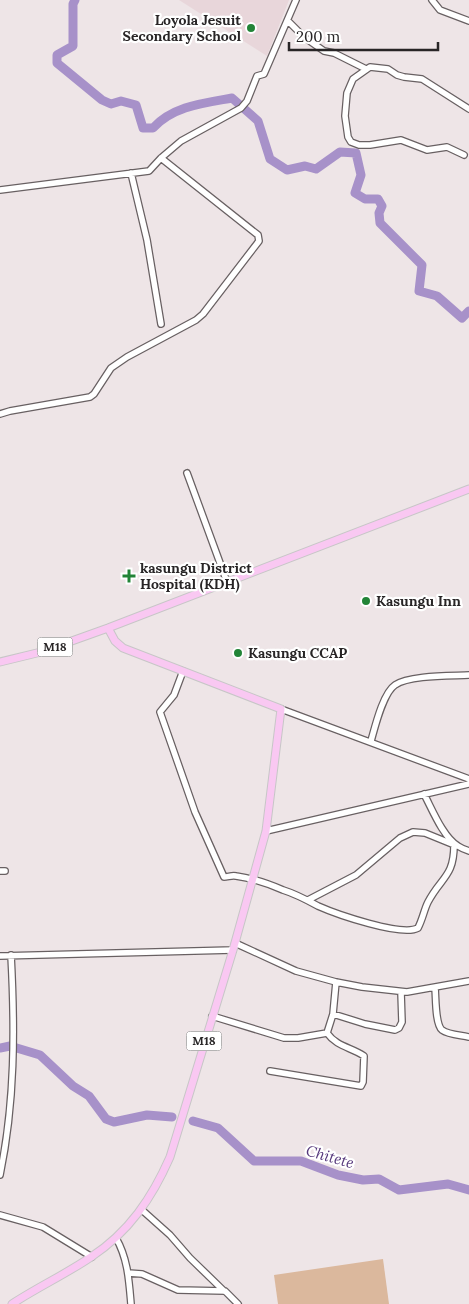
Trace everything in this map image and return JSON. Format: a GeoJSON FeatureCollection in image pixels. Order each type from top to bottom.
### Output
{"type":"FeatureCollection","features":[{"type":"Feature","properties":{"kind":"main road"},"geometry":{"type":"LineString","coordinates":[[281,709],[118,646],[108,628],[469,489]]}},
{"type":"Feature","properties":{"kind":"main road","name":"M18"},"geometry":{"type":"LineString","coordinates":[[0,662],[41,652],[108,628]]}},
{"type":"Feature","properties":{"kind":"main road","name":"M18"},"geometry":{"type":"LineString","coordinates":[[12,1304],[92,1257],[116,1238],[142,1210],[159,1182],[170,1157],[234,946],[266,831],[281,709]]}},
{"type":"Feature","properties":{"kind":"street"},"geometry":{"type":"LineString","coordinates":[[0,190],[149,171],[160,158],[181,141],[244,105],[258,76],[264,74],[296,0]]}},
{"type":"Feature","properties":{"kind":"street"},"geometry":{"type":"LineString","coordinates":[[432,0],[440,10],[469,21]]}},
{"type":"Feature","properties":{"kind":"street"},"geometry":{"type":"LineString","coordinates":[[288,21],[304,37],[324,51],[334,53],[366,69]]}},
{"type":"Feature","properties":{"kind":"street"},"geometry":{"type":"LineString","coordinates":[[464,155],[447,147],[427,150],[401,140],[370,145],[359,145],[351,142],[348,137],[345,116],[347,93],[353,79],[370,67],[388,70],[400,76],[422,79],[469,109]]}},
{"type":"Feature","properties":{"kind":"street"},"geometry":{"type":"LineString","coordinates":[[0,414],[82,399],[94,394],[111,368],[127,357],[196,320],[203,314],[259,241],[258,235],[160,158]]}},
{"type":"Feature","properties":{"kind":"street"},"geometry":{"type":"LineString","coordinates":[[131,173],[147,240],[161,324]]}},
{"type":"Feature","properties":{"kind":"street"},"geometry":{"type":"LineString","coordinates":[[188,473],[227,582]]}},
{"type":"Feature","properties":{"kind":"street"},"geometry":{"type":"LineString","coordinates":[[183,671],[174,695],[160,712],[195,812],[224,877],[236,876],[253,880],[284,890],[319,906],[355,919],[384,927],[408,931],[418,928],[428,903],[452,868],[456,846],[438,820],[424,794]]}},
{"type":"Feature","properties":{"kind":"street"},"geometry":{"type":"LineString","coordinates":[[370,742],[385,699],[394,685],[408,679],[469,675]]}},
{"type":"Feature","properties":{"kind":"street"},"geometry":{"type":"LineString","coordinates":[[281,709],[469,779]]}},
{"type":"Feature","properties":{"kind":"street"},"geometry":{"type":"LineString","coordinates":[[266,831],[469,784]]}},
{"type":"Feature","properties":{"kind":"street"},"geometry":{"type":"LineString","coordinates":[[308,900],[356,875],[400,838],[413,832],[425,833],[469,851]]}},
{"type":"Feature","properties":{"kind":"street"},"geometry":{"type":"LineString","coordinates":[[0,956],[234,946],[296,971],[336,982],[401,992],[469,981]]}},
{"type":"Feature","properties":{"kind":"street"},"geometry":{"type":"LineString","coordinates":[[0,1175],[7,1141],[14,1064],[12,955]]}},
{"type":"Feature","properties":{"kind":"street"},"geometry":{"type":"LineString","coordinates":[[327,1033],[334,1014],[336,982]]}},
{"type":"Feature","properties":{"kind":"street"},"geometry":{"type":"LineString","coordinates":[[435,988],[438,1021],[441,1029],[446,1032],[469,1037]]}},
{"type":"Feature","properties":{"kind":"street"},"geometry":{"type":"LineString","coordinates":[[334,1014],[365,1024],[395,1030],[399,1028],[402,1022],[401,992]]}},
{"type":"Feature","properties":{"kind":"street"},"geometry":{"type":"LineString","coordinates":[[212,1016],[284,1038],[298,1038],[327,1033]]}},
{"type":"Feature","properties":{"kind":"street"},"geometry":{"type":"LineString","coordinates":[[270,1070],[361,1086],[363,1082],[364,1056],[339,1045],[327,1033]]}},
{"type":"Feature","properties":{"kind":"street"},"geometry":{"type":"LineString","coordinates":[[142,1210],[170,1235],[190,1258],[238,1304]]}},
{"type":"Feature","properties":{"kind":"street"},"geometry":{"type":"LineString","coordinates":[[0,1215],[43,1227],[92,1257]]}},
{"type":"Feature","properties":{"kind":"street"},"geometry":{"type":"LineString","coordinates":[[116,1238],[124,1256],[128,1273],[131,1304]]}},
{"type":"Feature","properties":{"kind":"street"},"geometry":{"type":"LineString","coordinates":[[128,1273],[142,1274],[178,1290],[225,1292]]}},
{"type":"Feature","properties":{"kind":"shaded area","name":"Loyola Jesuit Secondary School"},"geometry":{"type":"Polygon","coordinates":[[[179,0],[289,0],[267,56],[179,0]]]}},
{"type":"Feature","properties":{"kind":"shaded area"},"geometry":{"type":"Polygon","coordinates":[[[383,1259],[389,1304],[278,1304],[274,1275],[383,1259]]]}},
{"type":"Feature","properties":{"kind":"waterway"},"geometry":{"type":"LineString","coordinates":[[75,0],[73,4],[73,46],[57,55],[57,63],[102,100],[111,104],[121,101],[136,105],[143,128],[153,128],[179,110],[232,98],[258,121],[270,159],[287,170],[305,166],[316,169],[340,152],[356,153],[361,175],[355,193],[365,199],[378,199],[382,206],[379,213],[380,223],[422,265],[419,291],[437,296],[462,318],[469,311]]}},
{"type":"Feature","properties":{"kind":"waterway","name":"Chitete"},"geometry":{"type":"LineString","coordinates":[[0,1048],[10,1046],[40,1055],[73,1086],[89,1096],[106,1119],[114,1122],[147,1115],[172,1117]]}},
{"type":"Feature","properties":{"kind":"waterway","name":"Chitete"},"geometry":{"type":"LineString","coordinates":[[193,1121],[218,1128],[254,1161],[301,1161],[338,1175],[363,1180],[379,1179],[399,1190],[448,1184],[469,1190]]}},
{"type":"Feature","properties":{"kind":"place","name":"Loyola Jesuit Secondary School"},"geometry":{"type":"Point","coordinates":[251,28]}},
{"type":"Feature","properties":{"kind":"place","name":"kasungu District Hospital (KDH)"},"geometry":{"type":"Point","coordinates":[129,576]}},
{"type":"Feature","properties":{"kind":"place","name":"Kasungu Inn"},"geometry":{"type":"Point","coordinates":[366,601]}},
{"type":"Feature","properties":{"kind":"place","name":"Kasungu CCAP"},"geometry":{"type":"Point","coordinates":[238,653]}}]}
